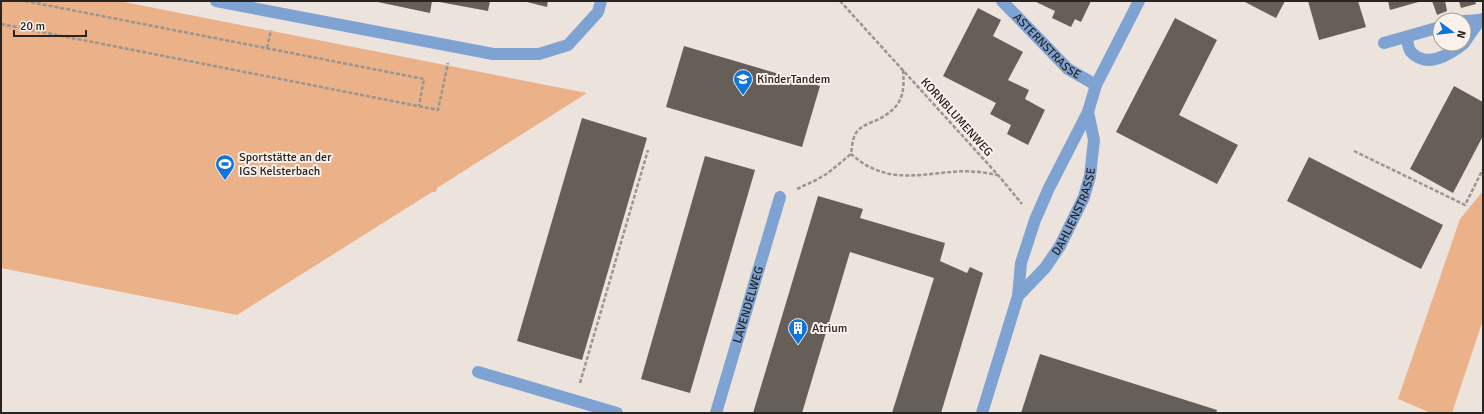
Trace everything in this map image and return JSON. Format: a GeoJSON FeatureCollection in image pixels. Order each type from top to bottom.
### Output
{"type":"FeatureCollection","features":[{"type":"Feature","properties":{"kind":"street"},"geometry":{"type":"LineString","coordinates":[[216,1],[493,54],[539,54],[568,45],[598,12],[601,1]]}},
{"type":"Feature","properties":{"kind":"street","name":"ASTERNSTRASSE"},"geometry":{"type":"LineString","coordinates":[[1002,1],[1068,69],[1096,85]]}},
{"type":"Feature","properties":{"kind":"street","name":"DAHLIENSTRASSE"},"geometry":{"type":"LineString","coordinates":[[982,413],[1018,296],[1021,263],[1035,220],[1088,112],[1096,85],[1139,1]]}},
{"type":"Feature","properties":{"kind":"street"},"geometry":{"type":"LineString","coordinates":[[1472,33],[1481,20]]}},
{"type":"Feature","properties":{"kind":"street"},"geometry":{"type":"LineString","coordinates":[[1384,44],[1432,29]]}},
{"type":"Feature","properties":{"kind":"street"},"geometry":{"type":"LineString","coordinates":[[1406,37],[1410,51],[1420,59],[1437,60],[1454,52]]}},
{"type":"Feature","properties":{"kind":"street","name":"DAHLIENSTRASSE"},"geometry":{"type":"LineString","coordinates":[[1018,296],[1045,268],[1060,246],[1084,197],[1090,176],[1094,140],[1088,112]]}},
{"type":"Feature","properties":{"kind":"street","name":"LAVENDELWEG"},"geometry":{"type":"LineString","coordinates":[[716,413],[780,197]]}},
{"type":"Feature","properties":{"kind":"street"},"geometry":{"type":"LineString","coordinates":[[478,372],[618,413]]}},
{"type":"Feature","properties":{"kind":"path"},"geometry":{"type":"LineString","coordinates":[[25,1],[424,79],[418,106]]}},
{"type":"Feature","properties":{"kind":"path","name":"KORNBLUMENWEG"},"geometry":{"type":"LineString","coordinates":[[840,1],[998,175],[1035,220]]}},
{"type":"Feature","properties":{"kind":"path"},"geometry":{"type":"LineString","coordinates":[[1,24],[438,110],[451,46]]}},
{"type":"Feature","properties":{"kind":"path"},"geometry":{"type":"LineString","coordinates":[[268,48],[272,26]]}},
{"type":"Feature","properties":{"kind":"path"},"geometry":{"type":"LineString","coordinates":[[780,197],[828,173],[851,154],[853,139],[856,133],[862,127],[879,119],[896,106],[902,96],[904,85],[902,70]]}},
{"type":"Feature","properties":{"kind":"path"},"geometry":{"type":"LineString","coordinates":[[575,400],[648,150]]}},
{"type":"Feature","properties":{"kind":"path"},"geometry":{"type":"LineString","coordinates":[[1354,151],[1465,205],[1483,169]]}},
{"type":"Feature","properties":{"kind":"path"},"geometry":{"type":"LineString","coordinates":[[851,154],[875,170],[891,174],[925,175],[953,172],[998,175]]}},
{"type":"Feature","properties":{"kind":"shaded area","name":"Sportstätte an der IGS Kelsterbach"},"geometry":{"type":"Polygon","coordinates":[[[1,1],[119,1],[587,93],[437,188],[436,192],[432,192],[237,315],[1,268],[1,1]]]}},
{"type":"Feature","properties":{"kind":"shaded area"},"geometry":{"type":"Polygon","coordinates":[[[1483,191],[1483,320],[1452,413],[1431,413],[1398,399],[1460,219],[1483,191]]]}},
{"type":"Feature","properties":{"kind":"building"},"geometry":{"type":"Polygon","coordinates":[[[373,1],[432,1],[430,13],[373,1]]]}},
{"type":"Feature","properties":{"kind":"building"},"geometry":{"type":"Polygon","coordinates":[[[434,1],[490,1],[488,11],[434,1]]]}},
{"type":"Feature","properties":{"kind":"building"},"geometry":{"type":"Polygon","coordinates":[[[523,1],[548,1],[547,7],[523,1]]]}},
{"type":"Feature","properties":{"kind":"building"},"geometry":{"type":"Polygon","coordinates":[[[1034,1],[1091,1],[1081,22],[1075,19],[1071,27],[1052,18],[1055,11],[1034,1]]]}},
{"type":"Feature","properties":{"kind":"building"},"geometry":{"type":"Polygon","coordinates":[[[1243,1],[1285,1],[1276,18],[1243,1]]]}},
{"type":"Feature","properties":{"kind":"building"},"geometry":{"type":"Polygon","coordinates":[[[1308,1],[1358,1],[1366,27],[1319,40],[1308,1]]]}},
{"type":"Feature","properties":{"kind":"building"},"geometry":{"type":"Polygon","coordinates":[[[1388,1],[1422,1],[1390,10],[1388,1]]]}},
{"type":"Feature","properties":{"kind":"building"},"geometry":{"type":"Polygon","coordinates":[[[1432,1],[1445,1],[1447,11],[1436,12],[1432,1]]]}},
{"type":"Feature","properties":{"kind":"building"},"geometry":{"type":"Polygon","coordinates":[[[1459,1],[1475,1],[1476,4],[1461,8],[1459,1]]]}},
{"type":"Feature","properties":{"kind":"building"},"geometry":{"type":"Polygon","coordinates":[[[978,8],[1001,20],[993,36],[1023,52],[1008,80],[1029,90],[1025,99],[1045,110],[1028,145],[1007,134],[1011,125],[990,114],[996,103],[943,76],[978,8]]]}},
{"type":"Feature","properties":{"kind":"building"},"geometry":{"type":"Polygon","coordinates":[[[1175,18],[1217,40],[1179,115],[1238,145],[1217,184],[1116,132],[1175,18]]]}},
{"type":"Feature","properties":{"kind":"building","name":"KinderTandem"},"geometry":{"type":"Polygon","coordinates":[[[684,46],[820,86],[802,147],[666,107],[684,46]]]}},
{"type":"Feature","properties":{"kind":"building"},"geometry":{"type":"Polygon","coordinates":[[[1454,86],[1483,102],[1483,136],[1453,193],[1410,169],[1454,86]]]}},
{"type":"Feature","properties":{"kind":"building"},"geometry":{"type":"Polygon","coordinates":[[[582,118],[647,138],[582,360],[517,341],[582,118]]]}},
{"type":"Feature","properties":{"kind":"building"},"geometry":{"type":"Polygon","coordinates":[[[705,156],[755,170],[690,393],[641,379],[705,156]]]}},
{"type":"Feature","properties":{"kind":"building"},"geometry":{"type":"Polygon","coordinates":[[[1309,157],[1443,225],[1421,269],[1287,201],[1309,157]]]}},
{"type":"Feature","properties":{"kind":"building","name":"Atrium"},"geometry":{"type":"Polygon","coordinates":[[[818,196],[863,209],[860,218],[945,243],[940,261],[967,273],[970,267],[983,273],[941,413],[892,413],[934,278],[850,252],[802,413],[753,413],[818,196]]]}},
{"type":"Feature","properties":{"kind":"building"},"geometry":{"type":"Polygon","coordinates":[[[1040,354],[1217,410],[1216,413],[1021,413],[1040,354]]]}},
{"type":"Feature","properties":{"kind":"place","name":"KinderTandem"},"geometry":{"type":"Point","coordinates":[743,96]}},
{"type":"Feature","properties":{"kind":"place","name":"Sportstätte an der IGS Kelsterbach"},"geometry":{"type":"Point","coordinates":[225,181]}},
{"type":"Feature","properties":{"kind":"place","name":"Atrium"},"geometry":{"type":"Point","coordinates":[798,345]}}]}
